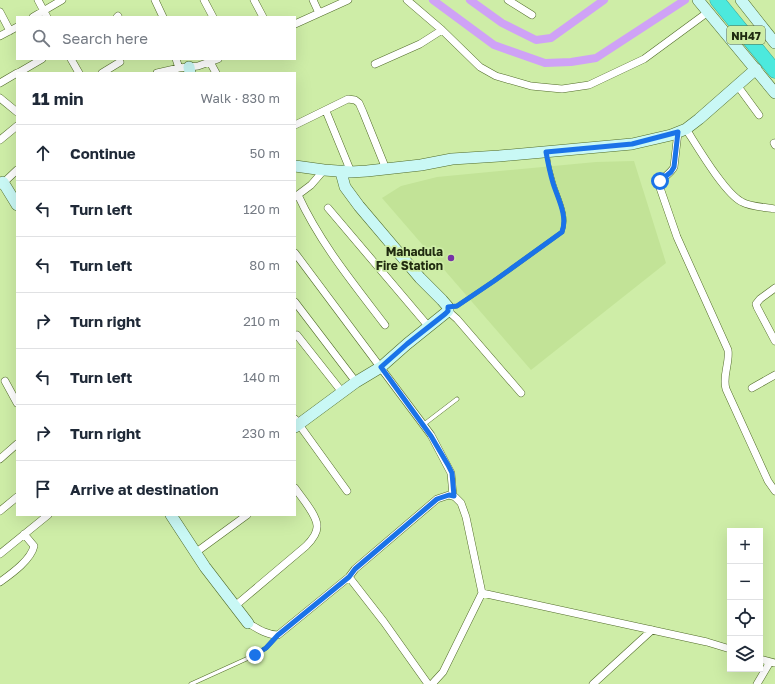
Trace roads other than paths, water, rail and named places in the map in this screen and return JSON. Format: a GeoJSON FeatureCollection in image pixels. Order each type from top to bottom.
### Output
{"type":"FeatureCollection","features":[{"type":"Feature","properties":{"kind":"highway","name":"NH47"},"geometry":{"type":"LineString","coordinates":[[717,0],[775,71]]}},
{"type":"Feature","properties":{"kind":"highway","name":"NH47"},"geometry":{"type":"LineString","coordinates":[[728,0],[775,58]]}},
{"type":"Feature","properties":{"kind":"street"},"geometry":{"type":"LineString","coordinates":[[38,0],[46,14],[62,0]]}},
{"type":"Feature","properties":{"kind":"street"},"geometry":{"type":"LineString","coordinates":[[155,0],[163,16]]}},
{"type":"Feature","properties":{"kind":"street"},"geometry":{"type":"LineString","coordinates":[[204,0],[212,16]]}},
{"type":"Feature","properties":{"kind":"street"},"geometry":{"type":"LineString","coordinates":[[254,0],[262,16]]}},
{"type":"Feature","properties":{"kind":"street"},"geometry":{"type":"LineString","coordinates":[[313,0],[319,13]]}},
{"type":"Feature","properties":{"kind":"street"},"geometry":{"type":"LineString","coordinates":[[296,24],[348,0]]}},
{"type":"Feature","properties":{"kind":"street"},"geometry":{"type":"LineString","coordinates":[[407,0],[442,30],[480,67],[496,76],[531,86],[562,88],[588,85],[644,59],[708,12]]}},
{"type":"Feature","properties":{"kind":"street"},"geometry":{"type":"LineString","coordinates":[[508,0],[532,15]]}},
{"type":"Feature","properties":{"kind":"street"},"geometry":{"type":"LineString","coordinates":[[698,0],[775,92]]}},
{"type":"Feature","properties":{"kind":"street"},"geometry":{"type":"LineString","coordinates":[[741,0],[775,43]]}},
{"type":"Feature","properties":{"kind":"street"},"geometry":{"type":"LineString","coordinates":[[0,12],[10,30]]}},
{"type":"Feature","properties":{"kind":"street"},"geometry":{"type":"LineString","coordinates":[[0,36],[16,27]]}},
{"type":"Feature","properties":{"kind":"street"},"geometry":{"type":"LineString","coordinates":[[375,64],[420,44],[442,30]]}},
{"type":"Feature","properties":{"kind":"street"},"geometry":{"type":"LineString","coordinates":[[19,72],[40,60]]}},
{"type":"Feature","properties":{"kind":"street"},"geometry":{"type":"LineString","coordinates":[[72,60],[78,72]]}},
{"type":"Feature","properties":{"kind":"street"},"geometry":{"type":"LineString","coordinates":[[177,60],[186,69]]}},
{"type":"Feature","properties":{"kind":"street"},"geometry":{"type":"LineString","coordinates":[[164,72],[186,69],[215,60]]}},
{"type":"Feature","properties":{"kind":"street"},"geometry":{"type":"LineString","coordinates":[[104,72],[120,62]]}},
{"type":"Feature","properties":{"kind":"street"},"geometry":{"type":"LineString","coordinates":[[210,62],[215,72]]}},
{"type":"Feature","properties":{"kind":"street"},"geometry":{"type":"LineString","coordinates":[[296,166],[348,172],[386,170],[452,158],[546,152],[632,144],[682,131],[699,119],[756,69]]}},
{"type":"Feature","properties":{"kind":"street"},"geometry":{"type":"LineString","coordinates":[[0,83],[16,74]]}},
{"type":"Feature","properties":{"kind":"street"},"geometry":{"type":"LineString","coordinates":[[737,85],[759,115]]}},
{"type":"Feature","properties":{"kind":"street"},"geometry":{"type":"LineString","coordinates":[[0,98],[16,111]]}},
{"type":"Feature","properties":{"kind":"street"},"geometry":{"type":"LineString","coordinates":[[296,125],[348,99],[355,100],[363,112],[386,170]]}},
{"type":"Feature","properties":{"kind":"street"},"geometry":{"type":"LineString","coordinates":[[326,111],[348,172]]}},
{"type":"Feature","properties":{"kind":"street"},"geometry":{"type":"LineString","coordinates":[[0,140],[16,127]]}},
{"type":"Feature","properties":{"kind":"street"},"geometry":{"type":"LineString","coordinates":[[682,131],[733,195],[742,202],[775,209]]}},
{"type":"Feature","properties":{"kind":"street"},"geometry":{"type":"LineString","coordinates":[[682,131],[674,167],[671,172],[660,181],[659,185],[677,236],[728,350],[729,357],[725,380],[726,389],[768,480],[775,491]]}},
{"type":"Feature","properties":{"kind":"street"},"geometry":{"type":"LineString","coordinates":[[324,170],[311,185],[296,196],[327,248],[385,325]]}},
{"type":"Feature","properties":{"kind":"street"},"geometry":{"type":"LineString","coordinates":[[16,171],[1,184],[16,205]]}},
{"type":"Feature","properties":{"kind":"street"},"geometry":{"type":"LineString","coordinates":[[348,172],[342,176],[345,187],[359,206],[521,393]]}},
{"type":"Feature","properties":{"kind":"street"},"geometry":{"type":"LineString","coordinates":[[328,208],[429,327]]}},
{"type":"Feature","properties":{"kind":"street"},"geometry":{"type":"LineString","coordinates":[[296,254],[431,436],[452,473],[454,496]]}},
{"type":"Feature","properties":{"kind":"street"},"geometry":{"type":"LineString","coordinates":[[775,288],[758,301],[757,307],[775,341]]}},
{"type":"Feature","properties":{"kind":"street"},"geometry":{"type":"LineString","coordinates":[[764,296],[775,293]]}},
{"type":"Feature","properties":{"kind":"street"},"geometry":{"type":"LineString","coordinates":[[296,303],[356,382]]}},
{"type":"Feature","properties":{"kind":"street"},"geometry":{"type":"LineString","coordinates":[[347,491],[296,424],[356,382],[381,367],[448,309]]}},
{"type":"Feature","properties":{"kind":"street"},"geometry":{"type":"LineString","coordinates":[[297,335],[342,392]]}},
{"type":"Feature","properties":{"kind":"street"},"geometry":{"type":"LineString","coordinates":[[752,388],[775,375]]}},
{"type":"Feature","properties":{"kind":"street"},"geometry":{"type":"LineString","coordinates":[[5,381],[16,400]]}},
{"type":"Feature","properties":{"kind":"street"},"geometry":{"type":"LineString","coordinates":[[1,456],[16,445]]}},
{"type":"Feature","properties":{"kind":"street"},"geometry":{"type":"LineString","coordinates":[[235,606],[306,546],[314,536],[318,528],[317,522],[296,490]]}},
{"type":"Feature","properties":{"kind":"street"},"geometry":{"type":"LineString","coordinates":[[172,516],[195,553],[248,623],[271,635],[278,635],[349,577],[355,569],[437,499],[449,495],[454,496],[461,503],[466,517],[482,593],[443,672],[432,684]]}},
{"type":"Feature","properties":{"kind":"street"},"geometry":{"type":"LineString","coordinates":[[0,511],[16,498]]}},
{"type":"Feature","properties":{"kind":"street"},"geometry":{"type":"LineString","coordinates":[[0,554],[47,516]]}},
{"type":"Feature","properties":{"kind":"street"},"geometry":{"type":"LineString","coordinates":[[195,553],[246,516]]}},
{"type":"Feature","properties":{"kind":"street"},"geometry":{"type":"LineString","coordinates":[[0,582],[19,567],[31,554],[34,546],[24,534]]}},
{"type":"Feature","properties":{"kind":"street"},"geometry":{"type":"LineString","coordinates":[[349,577],[384,622],[428,684]]}},
{"type":"Feature","properties":{"kind":"street"},"geometry":{"type":"LineString","coordinates":[[482,593],[707,642],[727,648]]}},
{"type":"Feature","properties":{"kind":"street"},"geometry":{"type":"LineString","coordinates":[[593,684],[652,630]]}},
{"type":"Feature","properties":{"kind":"street"},"geometry":{"type":"LineString","coordinates":[[757,684],[772,663]]}},
{"type":"Feature","properties":{"kind":"lane"},"geometry":{"type":"LineString","coordinates":[[448,309],[457,306],[562,232],[564,226],[564,215],[553,182],[546,152]]}},
{"type":"Feature","properties":{"kind":"lane"},"geometry":{"type":"LineString","coordinates":[[423,425],[457,398]]}},
{"type":"Feature","properties":{"kind":"lane"},"geometry":{"type":"LineString","coordinates":[[191,684],[255,655],[266,648],[278,635]]}},
{"type":"Feature","properties":{"kind":"waterway"},"geometry":{"type":"LineString","coordinates":[[433,0],[494,45],[545,63],[571,62],[596,58],[685,0]]}},
{"type":"Feature","properties":{"kind":"waterway"},"geometry":{"type":"LineString","coordinates":[[470,0],[502,23],[536,40],[551,38],[604,0]]}},
{"type":"Feature","properties":{"kind":"place","name":"Mahadula Fire Station"},"geometry":{"type":"Point","coordinates":[451,258]}}]}
